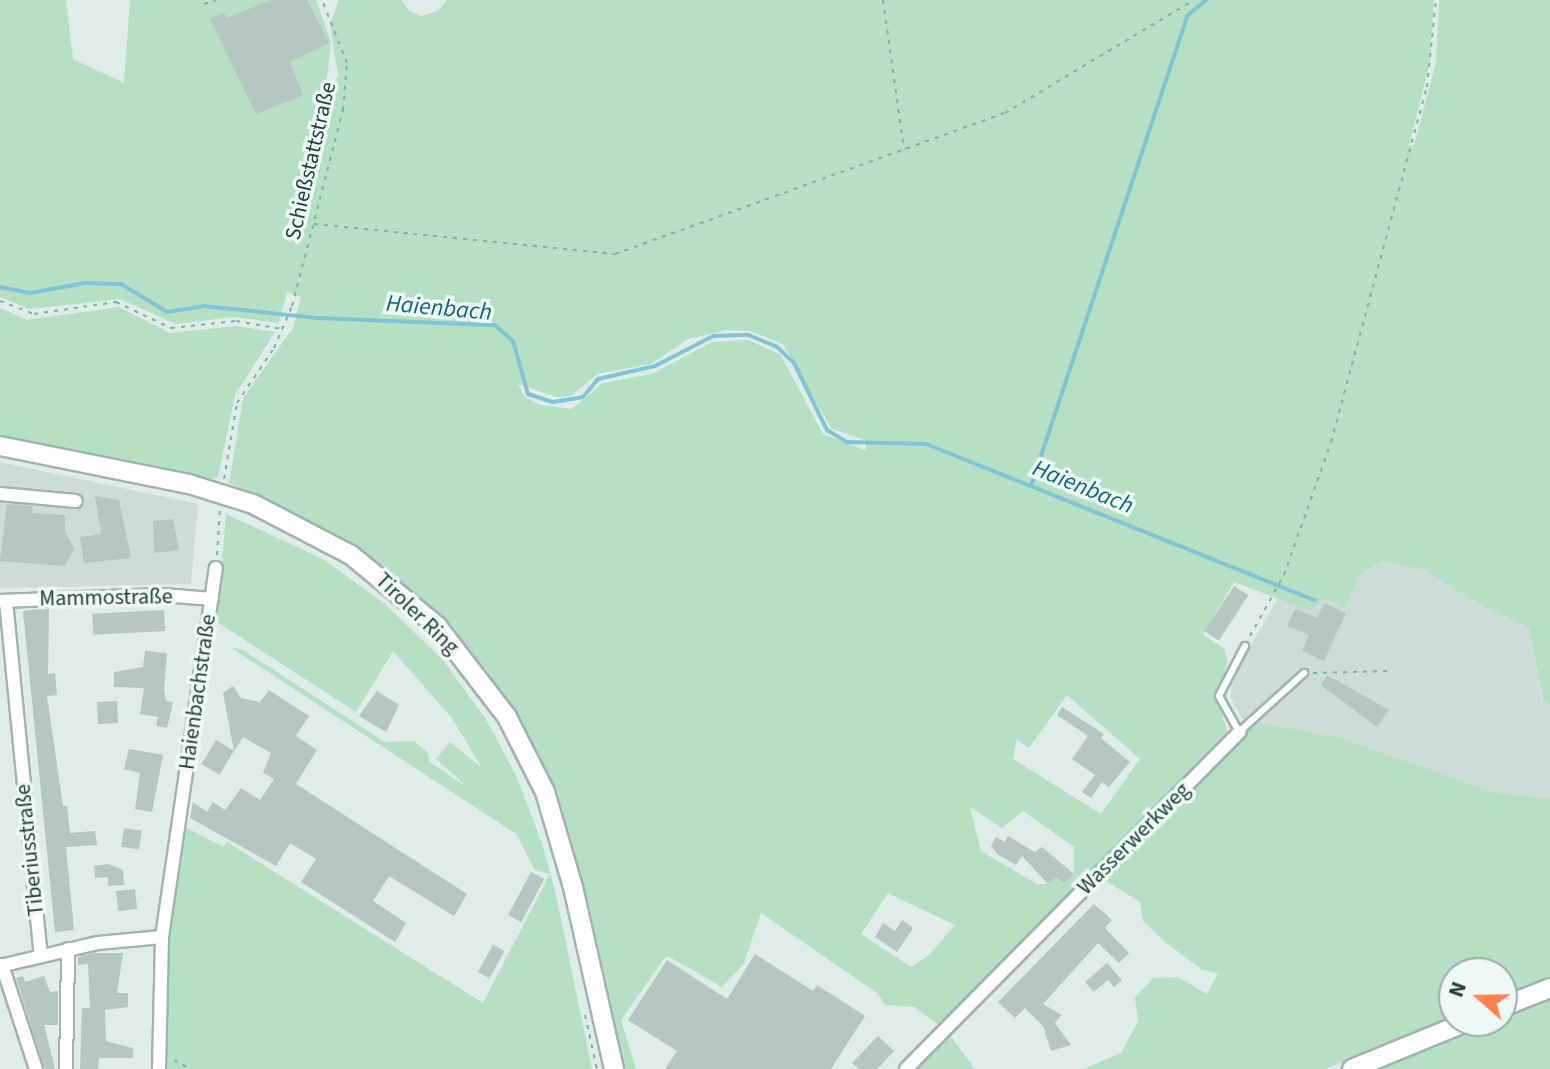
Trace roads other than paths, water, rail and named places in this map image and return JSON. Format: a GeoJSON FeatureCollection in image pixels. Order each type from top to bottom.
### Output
{"type":"FeatureCollection","features":[{"type":"Feature","properties":{"kind":"main road","name":"Tiroler Ring"},"geometry":{"type":"LineString","coordinates":[[0,446],[221,500],[291,521],[375,573],[437,626],[492,694],[528,756],[556,827],[614,1069]]}},
{"type":"Feature","properties":{"kind":"main road"},"geometry":{"type":"LineString","coordinates":[[1518,1001],[1542,991]]}},
{"type":"Feature","properties":{"kind":"main road"},"geometry":{"type":"LineString","coordinates":[[1352,1069],[1438,1034]]}},
{"type":"Feature","properties":{"kind":"street"},"geometry":{"type":"LineString","coordinates":[[0,494],[76,501]]}},
{"type":"Feature","properties":{"kind":"street","name":"Haienbachstraße"},"geometry":{"type":"LineString","coordinates":[[159,1069],[162,937],[216,568]]}},
{"type":"Feature","properties":{"kind":"street","name":"Mammostraße"},"geometry":{"type":"LineString","coordinates":[[3,601],[163,595],[212,599]]}},
{"type":"Feature","properties":{"kind":"street","name":"Tiberiusstraße"},"geometry":{"type":"LineString","coordinates":[[3,601],[41,955]]}},
{"type":"Feature","properties":{"kind":"street","name":"Wasserwerkweg"},"geometry":{"type":"LineString","coordinates":[[906,1069],[1239,732]]}},
{"type":"Feature","properties":{"kind":"street"},"geometry":{"type":"LineString","coordinates":[[36,1069],[1,965],[68,949],[162,937]]}},
{"type":"Feature","properties":{"kind":"street"},"geometry":{"type":"LineString","coordinates":[[66,1069],[68,949]]}},
{"type":"Feature","properties":{"kind":"lane"},"geometry":{"type":"LineString","coordinates":[[1239,732],[1219,696],[1245,646]]}},
{"type":"Feature","properties":{"kind":"lane","name":"Wasserwerkweg"},"geometry":{"type":"LineString","coordinates":[[1239,732],[1304,673]]}},
{"type":"Feature","properties":{"kind":"waterway"},"geometry":{"type":"LineString","coordinates":[[1031,486],[1187,16],[1206,0]]}},
{"type":"Feature","properties":{"kind":"waterway","name":"Haienbach"},"geometry":{"type":"LineString","coordinates":[[0,287],[30,293],[85,283],[121,284],[167,312],[204,306],[317,318],[495,325],[513,341],[528,394],[553,402],[583,397],[598,379],[655,366],[713,336],[748,335],[777,347],[794,363],[827,430],[847,442],[926,444],[1315,600]]}}]}
